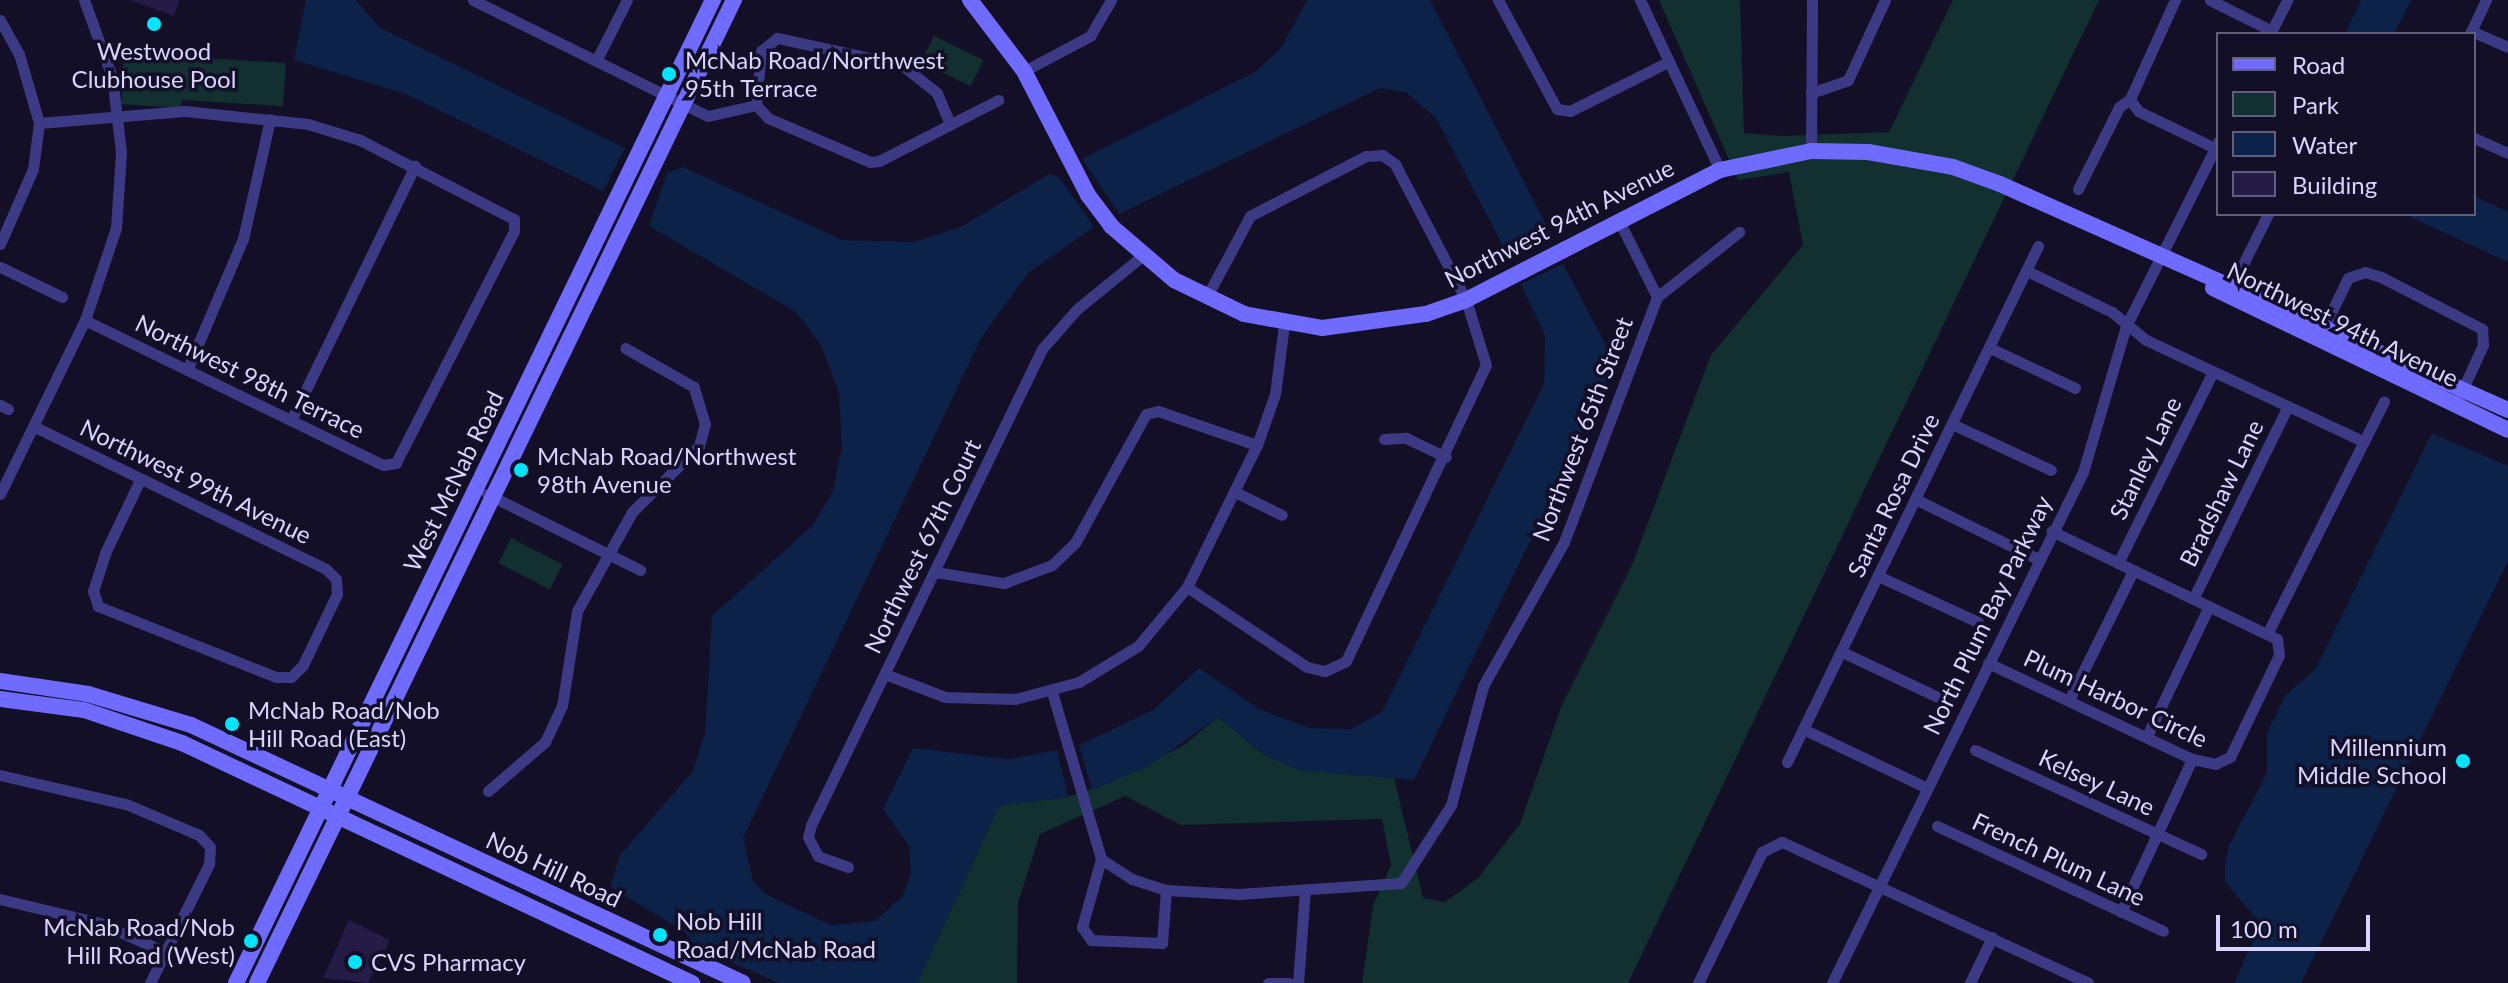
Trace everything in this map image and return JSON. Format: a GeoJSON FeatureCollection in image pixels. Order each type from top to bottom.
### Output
{"type":"FeatureCollection","features":[{"type":"Feature","properties":{"kind":"main road","name":"West McNab Road"},"geometry":{"type":"LineString","coordinates":[[236,983],[713,0]]}},
{"type":"Feature","properties":{"kind":"main road","name":"West McNab Road"},"geometry":{"type":"LineString","coordinates":[[257,983],[734,0]]}},
{"type":"Feature","properties":{"kind":"main road","name":"Northwest 94th Avenue"},"geometry":{"type":"LineString","coordinates":[[970,0],[1024,71],[1088,195],[1141,257],[1206,298],[1284,325],[1358,327],[1466,300],[1720,170],[1811,151],[1868,152],[1953,167],[2159,258],[2459,398],[2508,430]]}},
{"type":"Feature","properties":{"kind":"main road","name":"Northwest 94th Avenue"},"geometry":{"type":"LineString","coordinates":[[2159,258],[2232,286],[2321,334]]}},
{"type":"Feature","properties":{"kind":"main road","name":"Northwest 94th Avenue"},"geometry":{"type":"LineString","coordinates":[[2459,398],[2508,410]]}},
{"type":"Feature","properties":{"kind":"main road","name":"Nob Hill Road"},"geometry":{"type":"LineString","coordinates":[[0,681],[139,706],[346,798],[743,983]]}},
{"type":"Feature","properties":{"kind":"main road","name":"Nob Hill Road"},"geometry":{"type":"LineString","coordinates":[[0,699],[84,710],[182,743],[692,983]]}},
{"type":"Feature","properties":{"kind":"street"},"geometry":{"type":"LineString","coordinates":[[0,494],[85,320],[116,228],[121,189],[112,77],[84,0]]}},
{"type":"Feature","properties":{"kind":"street"},"geometry":{"type":"LineString","coordinates":[[473,0],[684,104],[720,117],[756,105]]}},
{"type":"Feature","properties":{"kind":"street"},"geometry":{"type":"LineString","coordinates":[[596,61],[627,0]]}},
{"type":"Feature","properties":{"kind":"street"},"geometry":{"type":"LineString","coordinates":[[1024,71],[1090,36],[1111,0]]}},
{"type":"Feature","properties":{"kind":"street"},"geometry":{"type":"LineString","coordinates":[[1498,0],[1557,109],[1570,111],[1666,63]]}},
{"type":"Feature","properties":{"kind":"street"},"geometry":{"type":"LineString","coordinates":[[1640,0],[1666,63],[1720,170]]}},
{"type":"Feature","properties":{"kind":"street"},"geometry":{"type":"LineString","coordinates":[[1811,151],[1812,0]]}},
{"type":"Feature","properties":{"kind":"street"},"geometry":{"type":"LineString","coordinates":[[1811,93],[1848,80],[1885,0]]}},
{"type":"Feature","properties":{"kind":"street"},"geometry":{"type":"LineString","coordinates":[[2078,189],[2119,107],[2130,99],[2175,0]]}},
{"type":"Feature","properties":{"kind":"street"},"geometry":{"type":"LineString","coordinates":[[2210,0],[2271,32],[2287,0]]}},
{"type":"Feature","properties":{"kind":"street"},"geometry":{"type":"LineString","coordinates":[[2470,32],[2486,0]]}},
{"type":"Feature","properties":{"kind":"street"},"geometry":{"type":"LineString","coordinates":[[0,20],[19,54],[39,123],[33,169],[0,244]]}},
{"type":"Feature","properties":{"kind":"street"},"geometry":{"type":"LineString","coordinates":[[2476,34],[2508,47]]}},
{"type":"Feature","properties":{"kind":"street"},"geometry":{"type":"LineString","coordinates":[[950,124],[937,93],[915,71],[777,38],[761,51],[756,105],[768,118],[870,162],[950,124],[998,100]]}},
{"type":"Feature","properties":{"kind":"street"},"geometry":{"type":"LineString","coordinates":[[2130,99],[2138,111],[2216,145]]}},
{"type":"Feature","properties":{"kind":"street"},"geometry":{"type":"LineString","coordinates":[[39,123],[185,111],[270,119],[347,136],[415,166],[291,420]]}},
{"type":"Feature","properties":{"kind":"street"},"geometry":{"type":"LineString","coordinates":[[187,370],[243,239],[270,119]]}},
{"type":"Feature","properties":{"kind":"street"},"geometry":{"type":"LineString","coordinates":[[2476,139],[2508,153]]}},
{"type":"Feature","properties":{"kind":"street","name":"North Plum Bay Parkway"},"geometry":{"type":"LineString","coordinates":[[1832,983],[2083,472],[2126,326],[2216,145]]}},
{"type":"Feature","properties":{"kind":"street"},"geometry":{"type":"LineString","coordinates":[[1187,587],[1289,658],[1334,669],[1346,661],[1446,457],[1486,365],[1466,300],[1395,164],[1382,155],[1366,156],[1250,216],[1206,298]]}},
{"type":"Feature","properties":{"kind":"street","name":"Northwest 98th Terrace"},"geometry":{"type":"LineString","coordinates":[[85,320],[383,465],[396,463],[514,231],[514,219],[415,166]]}},
{"type":"Feature","properties":{"kind":"street"},"geometry":{"type":"LineString","coordinates":[[2232,286],[2267,216]]}},
{"type":"Feature","properties":{"kind":"street"},"geometry":{"type":"LineString","coordinates":[[1619,221],[1657,297]]}},
{"type":"Feature","properties":{"kind":"street","name":"Northwest 65th Street"},"geometry":{"type":"LineString","coordinates":[[1305,890],[1401,883],[1442,825],[1483,686],[1564,542],[1657,297],[1739,232]]}},
{"type":"Feature","properties":{"kind":"street","name":"Santa Rosa Drive"},"geometry":{"type":"LineString","coordinates":[[1787,762],[2038,246]]}},
{"type":"Feature","properties":{"kind":"street","name":"Northwest 67th Court"},"geometry":{"type":"LineString","coordinates":[[848,867],[818,856],[808,837],[885,674],[1042,349],[1077,309],[1141,257]]}},
{"type":"Feature","properties":{"kind":"street"},"geometry":{"type":"LineString","coordinates":[[0,267],[62,297]]}},
{"type":"Feature","properties":{"kind":"street"},"geometry":{"type":"LineString","coordinates":[[2027,271],[2112,312],[2126,326],[2213,372],[2363,441]]}},
{"type":"Feature","properties":{"kind":"street"},"geometry":{"type":"LineString","coordinates":[[2321,334],[2342,286],[2356,273],[2445,307],[2477,323],[2484,338],[2459,398]]}},
{"type":"Feature","properties":{"kind":"street"},"geometry":{"type":"LineString","coordinates":[[885,674],[945,697],[1015,699],[1052,692],[1110,667],[1138,646],[1187,587],[1257,445],[1275,394],[1284,325]]}},
{"type":"Feature","properties":{"kind":"street"},"geometry":{"type":"LineString","coordinates":[[488,791],[531,757],[555,725],[574,623],[608,554],[649,492],[685,465],[705,424],[694,387],[625,348]]}},
{"type":"Feature","properties":{"kind":"street"},"geometry":{"type":"LineString","coordinates":[[1990,348],[2075,388]]}},
{"type":"Feature","properties":{"kind":"street","name":"Stanley Lane"},"geometry":{"type":"LineString","coordinates":[[2118,563],[2213,372]]}},
{"type":"Feature","properties":{"kind":"street"},"geometry":{"type":"LineString","coordinates":[[2052,531],[2268,632],[2384,401]]}},
{"type":"Feature","properties":{"kind":"street","name":"Bradshaw Lane"},"geometry":{"type":"LineString","coordinates":[[2193,599],[2288,406]]}},
{"type":"Feature","properties":{"kind":"street"},"geometry":{"type":"LineString","coordinates":[[935,572],[1004,583],[1052,565],[1075,543],[1146,414],[1158,411],[1257,445]]}},
{"type":"Feature","properties":{"kind":"street"},"geometry":{"type":"LineString","coordinates":[[1952,424],[2051,470]]}},
{"type":"Feature","properties":{"kind":"street","name":"Northwest 99th Avenue"},"geometry":{"type":"LineString","coordinates":[[33,426],[140,480],[336,579],[337,594],[303,665],[291,677],[276,677],[98,606],[93,591],[105,553],[140,480]]}},
{"type":"Feature","properties":{"kind":"street"},"geometry":{"type":"LineString","coordinates":[[1384,439],[1406,438],[1446,457]]}},
{"type":"Feature","properties":{"kind":"street"},"geometry":{"type":"LineString","coordinates":[[476,489],[640,570]]}},
{"type":"Feature","properties":{"kind":"street"},"geometry":{"type":"LineString","coordinates":[[1235,492],[1282,515]]}},
{"type":"Feature","properties":{"kind":"street"},"geometry":{"type":"LineString","coordinates":[[1915,499],[2038,559]]}},
{"type":"Feature","properties":{"kind":"street"},"geometry":{"type":"LineString","coordinates":[[2069,700],[2133,571]]}},
{"type":"Feature","properties":{"kind":"street"},"geometry":{"type":"LineString","coordinates":[[1878,576],[1978,622]]}},
{"type":"Feature","properties":{"kind":"street"},"geometry":{"type":"LineString","coordinates":[[2147,736],[2209,606]]}},
{"type":"Feature","properties":{"kind":"street","name":"Plum Harbor Circle"},"geometry":{"type":"LineString","coordinates":[[1988,663],[2192,759],[2215,764],[2230,757],[2279,655],[2277,639],[2268,632]]}},
{"type":"Feature","properties":{"kind":"street"},"geometry":{"type":"LineString","coordinates":[[1842,652],[1942,699]]}},
{"type":"Feature","properties":{"kind":"street"},"geometry":{"type":"LineString","coordinates":[[1052,692],[1101,859],[1084,936],[1162,943],[1166,890]]}},
{"type":"Feature","properties":{"kind":"street"},"geometry":{"type":"LineString","coordinates":[[1803,729],[1927,788]]}},
{"type":"Feature","properties":{"kind":"street","name":"Kelsey Lane"},"geometry":{"type":"LineString","coordinates":[[1975,750],[2201,854]]}},
{"type":"Feature","properties":{"kind":"street"},"geometry":{"type":"LineString","coordinates":[[2121,912],[2192,759]]}},
{"type":"Feature","properties":{"kind":"street"},"geometry":{"type":"LineString","coordinates":[[0,775],[126,804],[199,835],[210,847],[209,864],[150,983]]}},
{"type":"Feature","properties":{"kind":"street","name":"French Plum Lane"},"geometry":{"type":"LineString","coordinates":[[1937,826],[2163,931]]}},
{"type":"Feature","properties":{"kind":"street"},"geometry":{"type":"LineString","coordinates":[[1698,983],[1771,844],[1792,843],[2088,983]]}},
{"type":"Feature","properties":{"kind":"street"},"geometry":{"type":"LineString","coordinates":[[1101,859],[1132,879],[1166,890],[1305,890],[1298,983]]}},
{"type":"Feature","properties":{"kind":"street"},"geometry":{"type":"LineString","coordinates":[[0,899],[100,923],[165,952]]}},
{"type":"Feature","properties":{"kind":"street"},"geometry":{"type":"LineString","coordinates":[[1970,983],[1992,937]]}},
{"type":"Feature","properties":{"kind":"street"},"geometry":{"type":"LineString","coordinates":[[1268,983],[1289,983]]}},
{"type":"Feature","properties":{"kind":"green space"},"geometry":{"type":"Polygon","coordinates":[[[1659,0],[1740,0],[1744,133],[1783,136],[1889,132],[1953,0],[2099,0],[1628,983],[1362,983],[1373,906],[1391,865],[1382,819],[1181,825],[1125,796],[1040,834],[1018,903],[1017,983],[917,983],[999,806],[1068,797],[1114,781],[1184,745],[1218,717],[1264,755],[1300,770],[1394,778],[1423,898],[1445,902],[1478,878],[1520,824],[1561,707],[1632,565],[1711,355],[1803,245],[1789,172],[1738,180],[1659,0]]]}},
{"type":"Feature","properties":{"kind":"green space"},"geometry":{"type":"Polygon","coordinates":[[[934,36],[983,60],[971,86],[921,62],[934,36]]]}},
{"type":"Feature","properties":{"kind":"green space"},"geometry":{"type":"Polygon","coordinates":[[[124,53],[286,63],[283,106],[182,100],[181,108],[121,104],[124,53]]]}},
{"type":"Feature","properties":{"kind":"green space"},"geometry":{"type":"Polygon","coordinates":[[[511,538],[563,564],[550,589],[498,563],[511,538]]]}},
{"type":"Feature","properties":{"kind":"water"},"geometry":{"type":"Polygon","coordinates":[[[306,0],[356,0],[379,27],[625,148],[603,191],[406,94],[294,60],[306,0]]]}},
{"type":"Feature","properties":{"kind":"water"},"geometry":{"type":"Polygon","coordinates":[[[1307,0],[1430,0],[1553,238],[1510,259],[1436,118],[1407,93],[1380,88],[1119,214],[1082,159],[1255,72],[1281,48],[1307,0]]]}},
{"type":"Feature","properties":{"kind":"water"},"geometry":{"type":"Polygon","coordinates":[[[2361,0],[2411,0],[2395,32],[2346,32],[2361,0]]]}},
{"type":"Feature","properties":{"kind":"water"},"geometry":{"type":"Polygon","coordinates":[[[683,167],[842,240],[913,242],[961,227],[1049,174],[1059,177],[1094,227],[1028,273],[981,338],[743,838],[753,880],[765,894],[831,925],[875,921],[903,896],[911,873],[909,846],[883,809],[913,748],[1009,759],[1057,750],[1068,797],[999,806],[917,983],[779,983],[696,947],[685,932],[610,887],[620,855],[693,771],[705,733],[712,616],[813,525],[833,491],[842,446],[839,392],[821,345],[796,312],[649,226],[667,173],[683,167]]]}},
{"type":"Feature","properties":{"kind":"water"},"geometry":{"type":"Polygon","coordinates":[[[2476,197],[2508,212],[2508,262],[2408,216],[2476,216],[2476,197]]]}},
{"type":"Feature","properties":{"kind":"water"},"geometry":{"type":"Polygon","coordinates":[[[1563,264],[1616,364],[1414,780],[1300,770],[1264,755],[1218,717],[1149,766],[1092,790],[1079,745],[1153,710],[1199,668],[1259,709],[1309,728],[1351,729],[1382,712],[1544,384],[1545,335],[1521,284],[1563,264]]]}},
{"type":"Feature","properties":{"kind":"water"},"geometry":{"type":"Polygon","coordinates":[[[2432,433],[2508,466],[2508,561],[2301,983],[2234,983],[2261,924],[2225,882],[2225,865],[2228,848],[2267,773],[2267,733],[2285,696],[2316,668],[2432,433]]]}},
{"type":"Feature","properties":{"kind":"building"},"geometry":{"type":"Polygon","coordinates":[[[130,0],[179,0],[174,16],[130,0]]]}},
{"type":"Feature","properties":{"kind":"building","name":"CVS Pharmacy"},"geometry":{"type":"Polygon","coordinates":[[[349,920],[390,940],[368,983],[323,978],[349,920]]]}},
{"type":"Feature","properties":{"kind":"place","name":"Westwood Clubhouse Pool"},"geometry":{"type":"Point","coordinates":[154,24]}},
{"type":"Feature","properties":{"kind":"place","name":"McNab Road/Northwest 95th Terrace"},"geometry":{"type":"Point","coordinates":[669,74]}},
{"type":"Feature","properties":{"kind":"place","name":"McNab Road/Northwest 98th Avenue"},"geometry":{"type":"Point","coordinates":[521,470]}},
{"type":"Feature","properties":{"kind":"place","name":"McNab Road/Nob Hill Road (East)"},"geometry":{"type":"Point","coordinates":[232,724]}},
{"type":"Feature","properties":{"kind":"place","name":"Millennium Middle School"},"geometry":{"type":"Point","coordinates":[2463,761]}},
{"type":"Feature","properties":{"kind":"place","name":"Nob Hill Road/McNab Road"},"geometry":{"type":"Point","coordinates":[660,935]}},
{"type":"Feature","properties":{"kind":"place","name":"McNab Road/Nob Hill Road (West)"},"geometry":{"type":"Point","coordinates":[251,941]}},
{"type":"Feature","properties":{"kind":"place","name":"CVS Pharmacy"},"geometry":{"type":"Point","coordinates":[355,962]}}]}
